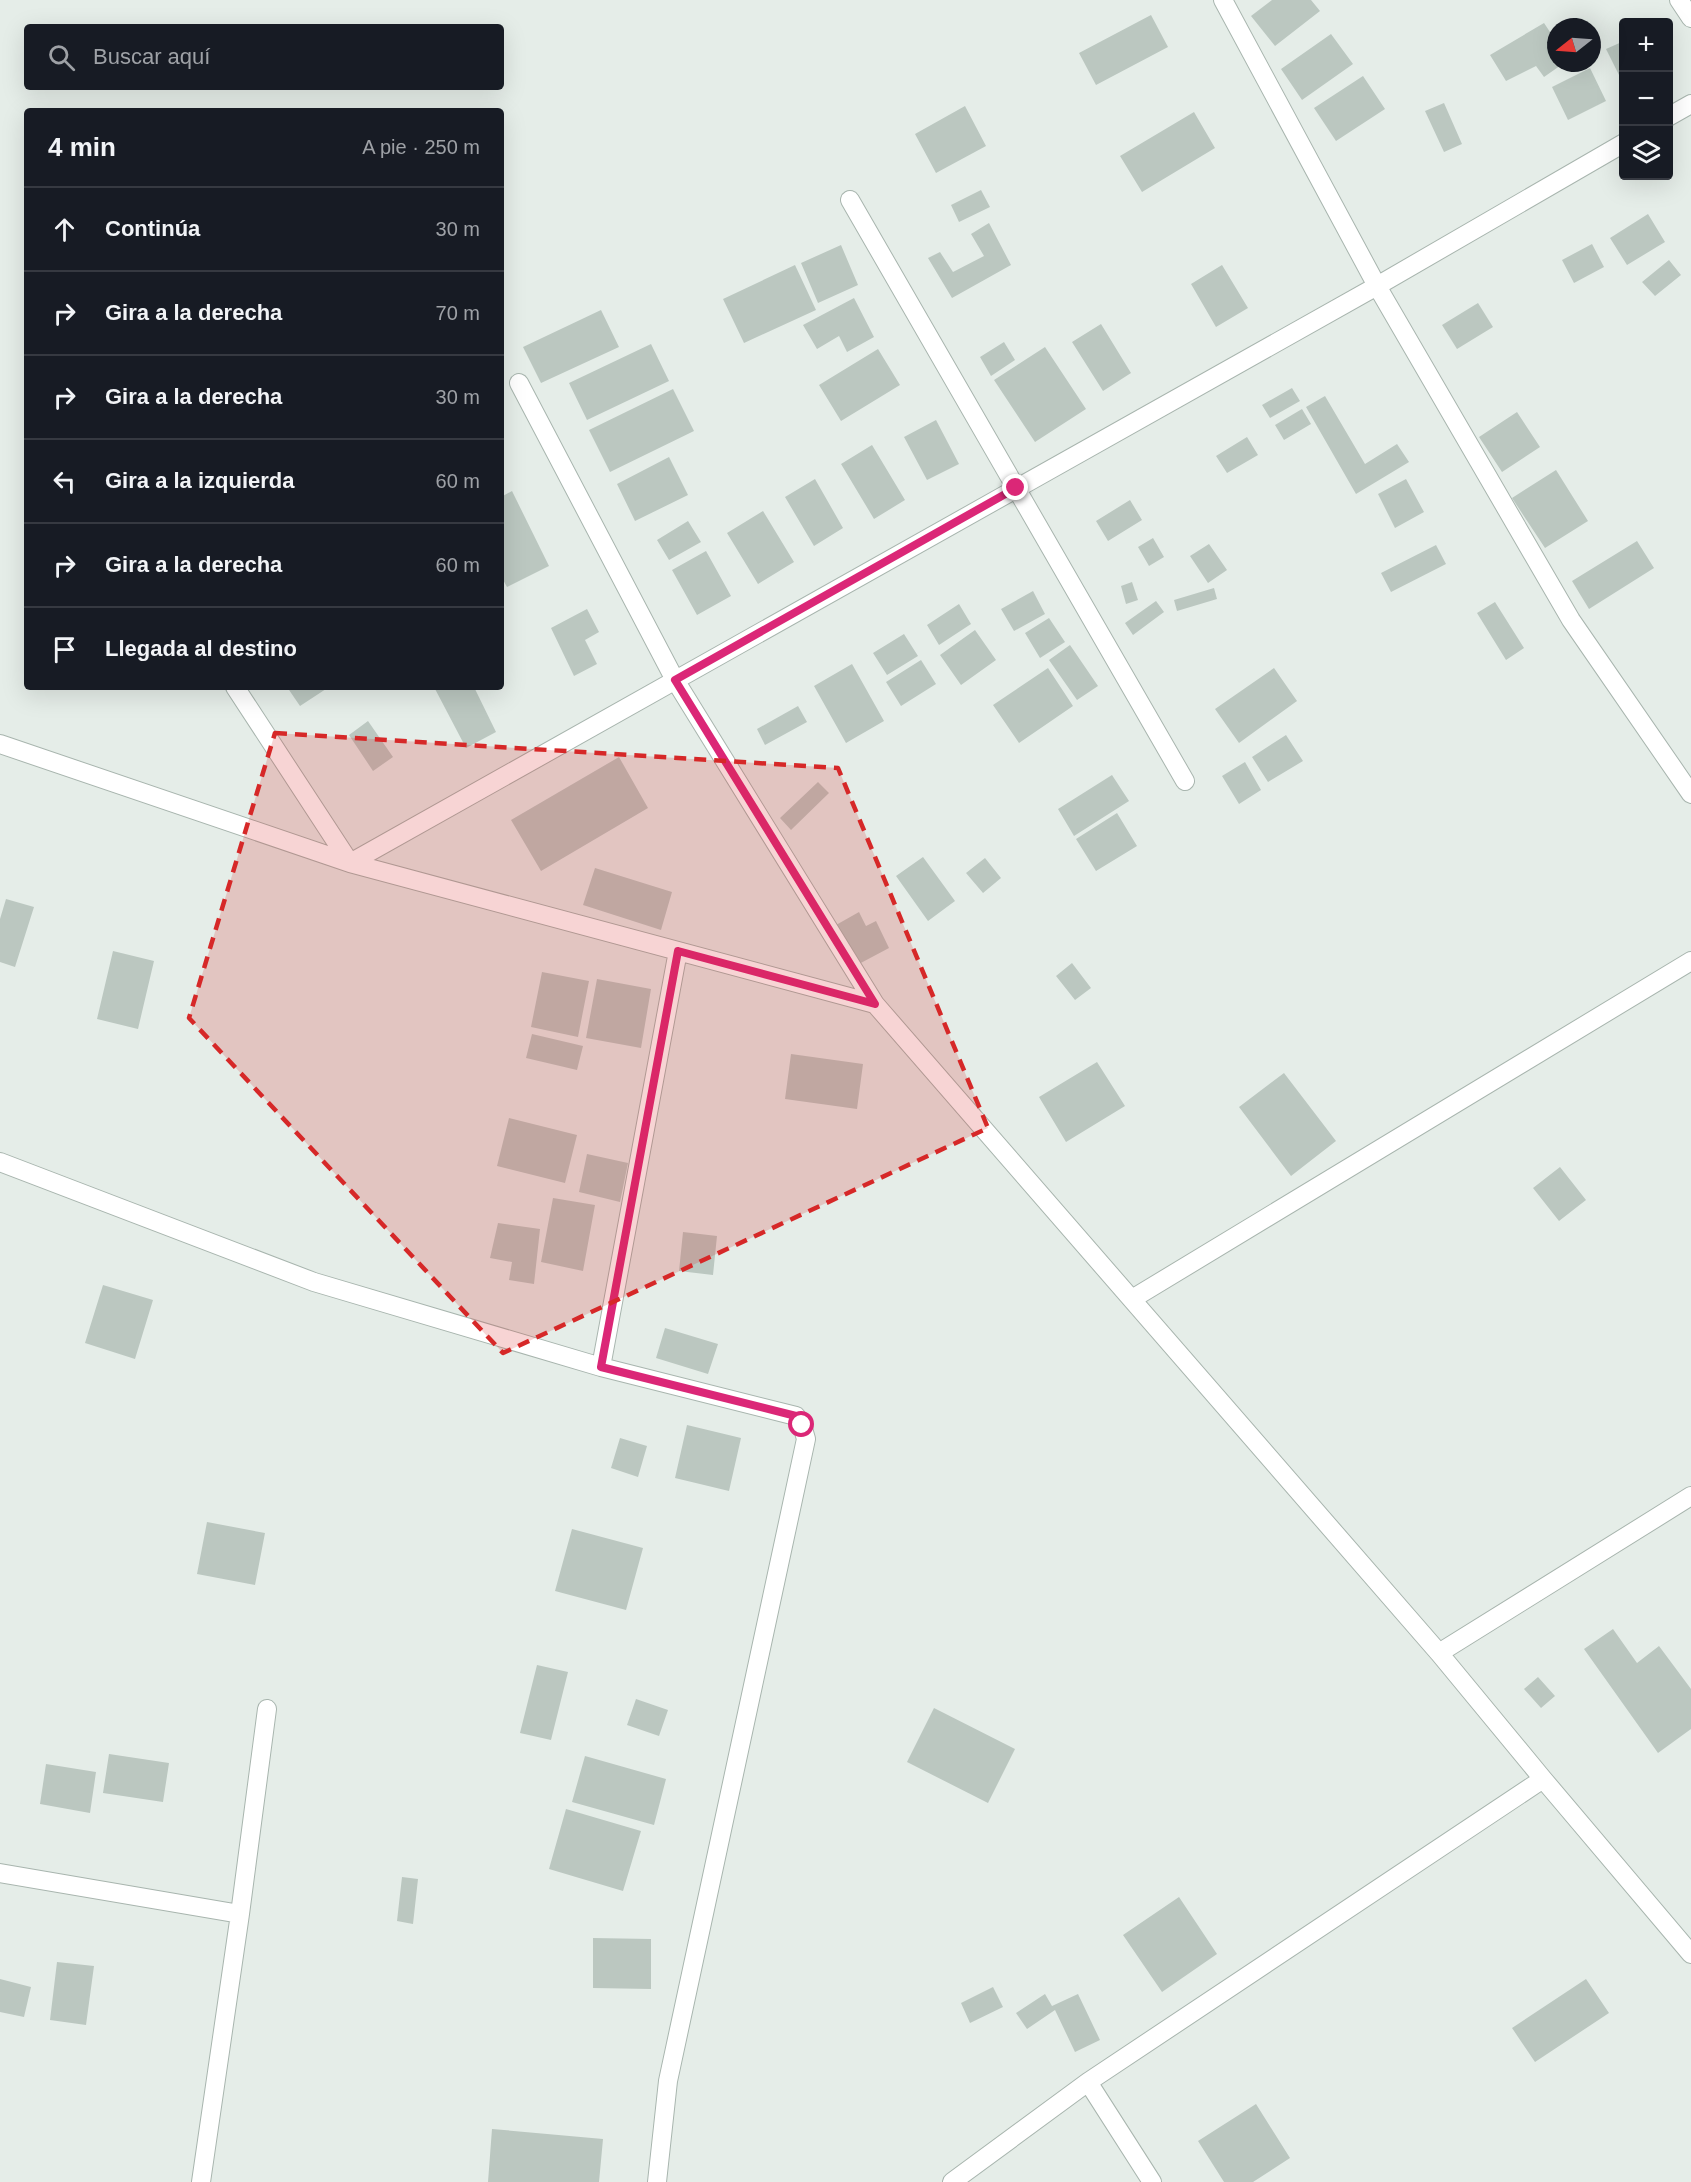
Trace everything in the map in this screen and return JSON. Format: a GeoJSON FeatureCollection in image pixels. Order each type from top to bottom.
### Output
{"type":"FeatureCollection","features":[{"type":"Feature","properties":{"kind":"street"},"geometry":{"type":"LineString","coordinates":[[1223,0],[1377,286],[1571,620],[1691,794]]}},
{"type":"Feature","properties":{"kind":"street"},"geometry":{"type":"LineString","coordinates":[[1679,0],[1691,18]]}},
{"type":"Feature","properties":{"kind":"street"},"geometry":{"type":"LineString","coordinates":[[1673,114],[1691,104]]}},
{"type":"Feature","properties":{"kind":"street"},"geometry":{"type":"LineString","coordinates":[[350,863],[1377,286],[1619,145]]}},
{"type":"Feature","properties":{"kind":"street"},"geometry":{"type":"LineString","coordinates":[[850,200],[1185,781]]}},
{"type":"Feature","properties":{"kind":"street"},"geometry":{"type":"LineString","coordinates":[[519,383],[675,680],[875,1004],[1439,1653],[1691,1954]]}},
{"type":"Feature","properties":{"kind":"street"},"geometry":{"type":"LineString","coordinates":[[237,690],[350,863]]}},
{"type":"Feature","properties":{"kind":"street"},"geometry":{"type":"LineString","coordinates":[[0,744],[350,863],[875,1004]]}},
{"type":"Feature","properties":{"kind":"street"},"geometry":{"type":"LineString","coordinates":[[601,1367],[678,951]]}},
{"type":"Feature","properties":{"kind":"street"},"geometry":{"type":"LineString","coordinates":[[1132,1299],[1691,961]]}},
{"type":"Feature","properties":{"kind":"street"},"geometry":{"type":"LineString","coordinates":[[0,1162],[314,1282],[601,1367],[796,1416],[802,1425],[806,1439],[668,2081],[657,2182]]}},
{"type":"Feature","properties":{"kind":"street"},"geometry":{"type":"LineString","coordinates":[[1439,1653],[1691,1496]]}},
{"type":"Feature","properties":{"kind":"street"},"geometry":{"type":"LineString","coordinates":[[201,2182],[267,1708]]}},
{"type":"Feature","properties":{"kind":"street"},"geometry":{"type":"LineString","coordinates":[[952,2182],[1088,2082],[1543,1779]]}},
{"type":"Feature","properties":{"kind":"street"},"geometry":{"type":"LineString","coordinates":[[0,1873],[240,1914]]}},
{"type":"Feature","properties":{"kind":"street"},"geometry":{"type":"LineString","coordinates":[[1088,2082],[1152,2182]]}},
{"type":"Feature","properties":{"kind":"highlighted area"},"geometry":{"type":"Polygon","coordinates":[[[275,733],[838,768],[988,1128],[503,1353],[189,1018],[275,733]]]}},
{"type":"Feature","properties":{"kind":"building"},"geometry":{"type":"Polygon","coordinates":[[[1272,0],[1311,0],[1320,11],[1275,46],[1251,16],[1272,0]]]}},
{"type":"Feature","properties":{"kind":"building"},"geometry":{"type":"Polygon","coordinates":[[[1151,15],[1168,47],[1096,85],[1079,53],[1151,15]]]}},
{"type":"Feature","properties":{"kind":"building"},"geometry":{"type":"Polygon","coordinates":[[[1544,23],[1547,28],[1547,72],[1551,72],[1544,77],[1536,66],[1506,81],[1490,55],[1544,23]]]}},
{"type":"Feature","properties":{"kind":"building"},"geometry":{"type":"Polygon","coordinates":[[[1331,34],[1353,64],[1302,100],[1281,69],[1331,34]]]}},
{"type":"Feature","properties":{"kind":"building"},"geometry":{"type":"Polygon","coordinates":[[[1619,43],[1619,75],[1606,49],[1619,43]]]}},
{"type":"Feature","properties":{"kind":"building"},"geometry":{"type":"Polygon","coordinates":[[[1582,72],[1592,72],[1606,101],[1568,120],[1552,87],[1582,72]]]}},
{"type":"Feature","properties":{"kind":"building"},"geometry":{"type":"Polygon","coordinates":[[[1363,76],[1385,109],[1336,141],[1314,108],[1363,76]]]}},
{"type":"Feature","properties":{"kind":"building"},"geometry":{"type":"Polygon","coordinates":[[[1444,103],[1462,144],[1444,152],[1425,111],[1444,103]]]}},
{"type":"Feature","properties":{"kind":"building"},"geometry":{"type":"Polygon","coordinates":[[[965,106],[986,146],[936,173],[915,134],[965,106]]]}},
{"type":"Feature","properties":{"kind":"building"},"geometry":{"type":"Polygon","coordinates":[[[1194,112],[1215,148],[1142,192],[1120,156],[1194,112]]]}},
{"type":"Feature","properties":{"kind":"building"},"geometry":{"type":"Polygon","coordinates":[[[981,190],[990,207],[959,222],[951,205],[981,190]]]}},
{"type":"Feature","properties":{"kind":"building"},"geometry":{"type":"Polygon","coordinates":[[[1648,214],[1665,242],[1627,265],[1610,238],[1648,214]]]}},
{"type":"Feature","properties":{"kind":"building"},"geometry":{"type":"Polygon","coordinates":[[[989,223],[1011,265],[952,298],[928,258],[940,252],[953,272],[984,256],[971,234],[989,223]]]}},
{"type":"Feature","properties":{"kind":"building"},"geometry":{"type":"Polygon","coordinates":[[[1592,244],[1604,267],[1574,283],[1562,260],[1592,244]]]}},
{"type":"Feature","properties":{"kind":"building"},"geometry":{"type":"Polygon","coordinates":[[[841,245],[858,285],[818,303],[801,263],[841,245]]]}},
{"type":"Feature","properties":{"kind":"building"},"geometry":{"type":"Polygon","coordinates":[[[1669,260],[1681,275],[1655,296],[1642,282],[1669,260]]]}},
{"type":"Feature","properties":{"kind":"building"},"geometry":{"type":"Polygon","coordinates":[[[795,265],[816,310],[744,343],[723,299],[795,265]]]}},
{"type":"Feature","properties":{"kind":"building"},"geometry":{"type":"Polygon","coordinates":[[[1222,265],[1248,308],[1216,327],[1191,284],[1222,265]]]}},
{"type":"Feature","properties":{"kind":"building"},"geometry":{"type":"Polygon","coordinates":[[[854,298],[874,337],[847,352],[839,336],[817,349],[803,325],[854,298]]]}},
{"type":"Feature","properties":{"kind":"building"},"geometry":{"type":"Polygon","coordinates":[[[1478,303],[1493,327],[1457,349],[1442,325],[1478,303]]]}},
{"type":"Feature","properties":{"kind":"building"},"geometry":{"type":"Polygon","coordinates":[[[601,310],[619,347],[541,383],[523,347],[601,310]]]}},
{"type":"Feature","properties":{"kind":"building"},"geometry":{"type":"Polygon","coordinates":[[[1101,324],[1131,373],[1103,391],[1072,342],[1101,324]]]}},
{"type":"Feature","properties":{"kind":"building"},"geometry":{"type":"Polygon","coordinates":[[[1004,342],[1015,360],[991,376],[980,357],[1004,342]]]}},
{"type":"Feature","properties":{"kind":"building"},"geometry":{"type":"Polygon","coordinates":[[[651,344],[669,381],[587,420],[569,383],[651,344]]]}},
{"type":"Feature","properties":{"kind":"building"},"geometry":{"type":"Polygon","coordinates":[[[1045,347],[1086,409],[1035,442],[994,380],[1045,347]]]}},
{"type":"Feature","properties":{"kind":"building"},"geometry":{"type":"Polygon","coordinates":[[[878,349],[900,385],[841,421],[819,385],[878,349]]]}},
{"type":"Feature","properties":{"kind":"building"},"geometry":{"type":"Polygon","coordinates":[[[1292,388],[1300,401],[1270,418],[1262,405],[1292,388]]]}},
{"type":"Feature","properties":{"kind":"building"},"geometry":{"type":"Polygon","coordinates":[[[673,389],[694,431],[610,472],[589,430],[673,389]]]}},
{"type":"Feature","properties":{"kind":"building"},"geometry":{"type":"Polygon","coordinates":[[[1325,396],[1365,464],[1397,444],[1409,462],[1356,494],[1306,407],[1325,396]]]}},
{"type":"Feature","properties":{"kind":"building"},"geometry":{"type":"Polygon","coordinates":[[[1302,409],[1311,424],[1284,440],[1275,425],[1302,409]]]}},
{"type":"Feature","properties":{"kind":"building"},"geometry":{"type":"Polygon","coordinates":[[[1517,412],[1540,447],[1502,472],[1479,437],[1517,412]]]}},
{"type":"Feature","properties":{"kind":"building"},"geometry":{"type":"Polygon","coordinates":[[[936,420],[959,464],[927,480],[904,437],[936,420]]]}},
{"type":"Feature","properties":{"kind":"building"},"geometry":{"type":"Polygon","coordinates":[[[1247,437],[1258,455],[1227,473],[1216,456],[1247,437]]]}},
{"type":"Feature","properties":{"kind":"building"},"geometry":{"type":"Polygon","coordinates":[[[872,445],[905,500],[874,519],[841,464],[872,445]]]}},
{"type":"Feature","properties":{"kind":"building"},"geometry":{"type":"Polygon","coordinates":[[[669,457],[688,495],[635,521],[617,484],[669,457]]]}},
{"type":"Feature","properties":{"kind":"building"},"geometry":{"type":"Polygon","coordinates":[[[1556,470],[1588,521],[1545,548],[1512,498],[1556,470]]]}},
{"type":"Feature","properties":{"kind":"building"},"geometry":{"type":"Polygon","coordinates":[[[815,479],[843,528],[814,546],[785,497],[815,479]]]}},
{"type":"Feature","properties":{"kind":"building"},"geometry":{"type":"Polygon","coordinates":[[[1406,479],[1424,512],[1395,528],[1378,494],[1406,479]]]}},
{"type":"Feature","properties":{"kind":"building"},"geometry":{"type":"Polygon","coordinates":[[[512,491],[549,566],[507,587],[504,582],[504,495],[512,491]]]}},
{"type":"Feature","properties":{"kind":"building"},"geometry":{"type":"Polygon","coordinates":[[[1130,500],[1142,520],[1108,541],[1096,521],[1130,500]]]}},
{"type":"Feature","properties":{"kind":"building"},"geometry":{"type":"Polygon","coordinates":[[[763,511],[794,562],[758,584],[727,533],[763,511]]]}},
{"type":"Feature","properties":{"kind":"building"},"geometry":{"type":"Polygon","coordinates":[[[688,521],[701,542],[669,560],[657,540],[688,521]]]}},
{"type":"Feature","properties":{"kind":"building"},"geometry":{"type":"Polygon","coordinates":[[[1153,538],[1164,557],[1149,566],[1138,547],[1153,538]]]}},
{"type":"Feature","properties":{"kind":"building"},"geometry":{"type":"Polygon","coordinates":[[[1637,541],[1654,568],[1589,609],[1572,581],[1637,541]]]}},
{"type":"Feature","properties":{"kind":"building"},"geometry":{"type":"Polygon","coordinates":[[[1209,544],[1227,570],[1208,583],[1190,556],[1209,544]]]}},
{"type":"Feature","properties":{"kind":"building"},"geometry":{"type":"Polygon","coordinates":[[[1436,545],[1446,564],[1391,592],[1381,573],[1436,545]]]}},
{"type":"Feature","properties":{"kind":"building"},"geometry":{"type":"Polygon","coordinates":[[[706,551],[731,596],[697,615],[672,570],[706,551]]]}},
{"type":"Feature","properties":{"kind":"building"},"geometry":{"type":"Polygon","coordinates":[[[1132,582],[1138,600],[1126,604],[1121,586],[1132,582]]]}},
{"type":"Feature","properties":{"kind":"building"},"geometry":{"type":"Polygon","coordinates":[[[1214,588],[1217,599],[1177,611],[1174,600],[1214,588]]]}},
{"type":"Feature","properties":{"kind":"building"},"geometry":{"type":"Polygon","coordinates":[[[1033,591],[1045,614],[1014,631],[1001,609],[1033,591]]]}},
{"type":"Feature","properties":{"kind":"building"},"geometry":{"type":"Polygon","coordinates":[[[1156,601],[1164,612],[1133,635],[1125,623],[1156,601]]]}},
{"type":"Feature","properties":{"kind":"building"},"geometry":{"type":"Polygon","coordinates":[[[1495,602],[1524,648],[1506,660],[1477,613],[1495,602]]]}},
{"type":"Feature","properties":{"kind":"building"},"geometry":{"type":"Polygon","coordinates":[[[959,604],[971,624],[939,645],[927,625],[959,604]]]}},
{"type":"Feature","properties":{"kind":"building"},"geometry":{"type":"Polygon","coordinates":[[[587,609],[599,632],[585,640],[597,664],[574,676],[551,628],[587,609]]]}},
{"type":"Feature","properties":{"kind":"building"},"geometry":{"type":"Polygon","coordinates":[[[1049,618],[1065,642],[1040,658],[1025,633],[1049,618]]]}},
{"type":"Feature","properties":{"kind":"building"},"geometry":{"type":"Polygon","coordinates":[[[975,630],[996,660],[961,685],[940,655],[975,630]]]}},
{"type":"Feature","properties":{"kind":"building"},"geometry":{"type":"Polygon","coordinates":[[[904,634],[918,656],[887,675],[873,653],[904,634]]]}},
{"type":"Feature","properties":{"kind":"building"},"geometry":{"type":"Polygon","coordinates":[[[1070,645],[1098,686],[1077,700],[1049,660],[1070,645]]]}},
{"type":"Feature","properties":{"kind":"building"},"geometry":{"type":"Polygon","coordinates":[[[921,660],[936,684],[901,706],[886,682],[921,660]]]}},
{"type":"Feature","properties":{"kind":"building"},"geometry":{"type":"Polygon","coordinates":[[[852,664],[884,721],[846,743],[814,686],[852,664]]]}},
{"type":"Feature","properties":{"kind":"building"},"geometry":{"type":"Polygon","coordinates":[[[1048,668],[1073,706],[1019,743],[993,705],[1048,668]]]}},
{"type":"Feature","properties":{"kind":"building"},"geometry":{"type":"Polygon","coordinates":[[[1274,668],[1297,701],[1239,743],[1215,709],[1274,668]]]}},
{"type":"Feature","properties":{"kind":"building"},"geometry":{"type":"Polygon","coordinates":[[[289,690],[324,690],[300,706],[289,690]]]}},
{"type":"Feature","properties":{"kind":"building"},"geometry":{"type":"Polygon","coordinates":[[[436,690],[475,690],[496,732],[466,748],[436,690]]]}},
{"type":"Feature","properties":{"kind":"building"},"geometry":{"type":"Polygon","coordinates":[[[798,706],[807,722],[765,745],[757,729],[798,706]]]}},
{"type":"Feature","properties":{"kind":"building"},"geometry":{"type":"Polygon","coordinates":[[[368,721],[393,757],[373,771],[349,735],[368,721]]]}},
{"type":"Feature","properties":{"kind":"building"},"geometry":{"type":"Polygon","coordinates":[[[1286,735],[1303,761],[1268,782],[1252,757],[1286,735]]]}},
{"type":"Feature","properties":{"kind":"building"},"geometry":{"type":"Polygon","coordinates":[[[619,757],[648,808],[541,871],[511,820],[619,757]]]}},
{"type":"Feature","properties":{"kind":"building"},"geometry":{"type":"Polygon","coordinates":[[[1245,762],[1261,790],[1239,804],[1222,776],[1245,762]]]}},
{"type":"Feature","properties":{"kind":"building"},"geometry":{"type":"Polygon","coordinates":[[[1112,775],[1129,801],[1074,836],[1058,809],[1112,775]]]}},
{"type":"Feature","properties":{"kind":"building"},"geometry":{"type":"Polygon","coordinates":[[[818,782],[829,793],[791,830],[780,818],[818,782]]]}},
{"type":"Feature","properties":{"kind":"building"},"geometry":{"type":"Polygon","coordinates":[[[1117,813],[1137,846],[1096,871],[1076,839],[1117,813]]]}},
{"type":"Feature","properties":{"kind":"building"},"geometry":{"type":"Polygon","coordinates":[[[923,857],[955,901],[928,921],[896,876],[923,857]]]}},
{"type":"Feature","properties":{"kind":"building"},"geometry":{"type":"Polygon","coordinates":[[[985,858],[1001,878],[983,893],[966,873],[985,858]]]}},
{"type":"Feature","properties":{"kind":"building"},"geometry":{"type":"Polygon","coordinates":[[[595,868],[672,892],[661,930],[583,905],[595,868]]]}},
{"type":"Feature","properties":{"kind":"building"},"geometry":{"type":"Polygon","coordinates":[[[6,899],[34,907],[15,967],[0,962],[0,919],[6,899]]]}},
{"type":"Feature","properties":{"kind":"building"},"geometry":{"type":"Polygon","coordinates":[[[859,912],[866,926],[876,921],[889,948],[857,965],[836,925],[859,912]]]}},
{"type":"Feature","properties":{"kind":"building"},"geometry":{"type":"Polygon","coordinates":[[[113,951],[154,961],[138,1029],[97,1019],[113,951]]]}},
{"type":"Feature","properties":{"kind":"building"},"geometry":{"type":"Polygon","coordinates":[[[1072,963],[1091,988],[1075,1000],[1056,976],[1072,963]]]}},
{"type":"Feature","properties":{"kind":"building"},"geometry":{"type":"Polygon","coordinates":[[[542,972],[589,981],[578,1037],[531,1027],[542,972]]]}},
{"type":"Feature","properties":{"kind":"building"},"geometry":{"type":"Polygon","coordinates":[[[597,979],[651,989],[641,1048],[586,1038],[597,979]]]}},
{"type":"Feature","properties":{"kind":"building"},"geometry":{"type":"Polygon","coordinates":[[[532,1034],[583,1046],[577,1070],[526,1058],[532,1034]]]}},
{"type":"Feature","properties":{"kind":"building"},"geometry":{"type":"Polygon","coordinates":[[[791,1054],[863,1064],[857,1109],[785,1099],[791,1054]]]}},
{"type":"Feature","properties":{"kind":"building"},"geometry":{"type":"Polygon","coordinates":[[[1097,1062],[1125,1106],[1066,1142],[1039,1097],[1097,1062]]]}},
{"type":"Feature","properties":{"kind":"building"},"geometry":{"type":"Polygon","coordinates":[[[1284,1073],[1336,1141],[1291,1176],[1239,1107],[1284,1073]]]}},
{"type":"Feature","properties":{"kind":"building"},"geometry":{"type":"Polygon","coordinates":[[[509,1118],[577,1135],[565,1183],[497,1166],[509,1118]]]}},
{"type":"Feature","properties":{"kind":"building"},"geometry":{"type":"Polygon","coordinates":[[[587,1154],[628,1163],[620,1202],[579,1192],[587,1154]]]}},
{"type":"Feature","properties":{"kind":"building"},"geometry":{"type":"Polygon","coordinates":[[[1560,1167],[1586,1200],[1559,1221],[1533,1188],[1560,1167]]]}},
{"type":"Feature","properties":{"kind":"building"},"geometry":{"type":"Polygon","coordinates":[[[553,1198],[595,1205],[583,1271],[541,1262],[553,1198]]]}},
{"type":"Feature","properties":{"kind":"building"},"geometry":{"type":"Polygon","coordinates":[[[498,1223],[540,1229],[534,1284],[509,1280],[512,1262],[490,1258],[498,1223]]]}},
{"type":"Feature","properties":{"kind":"building"},"geometry":{"type":"Polygon","coordinates":[[[683,1232],[717,1236],[713,1275],[679,1271],[683,1232]]]}},
{"type":"Feature","properties":{"kind":"building"},"geometry":{"type":"Polygon","coordinates":[[[103,1285],[153,1300],[135,1359],[85,1343],[103,1285]]]}},
{"type":"Feature","properties":{"kind":"building"},"geometry":{"type":"Polygon","coordinates":[[[665,1328],[718,1344],[708,1374],[656,1358],[665,1328]]]}},
{"type":"Feature","properties":{"kind":"building"},"geometry":{"type":"Polygon","coordinates":[[[687,1425],[741,1438],[729,1491],[675,1478],[687,1425]]]}},
{"type":"Feature","properties":{"kind":"building"},"geometry":{"type":"Polygon","coordinates":[[[620,1438],[647,1446],[638,1477],[611,1468],[620,1438]]]}},
{"type":"Feature","properties":{"kind":"building"},"geometry":{"type":"Polygon","coordinates":[[[207,1522],[265,1533],[255,1585],[197,1574],[207,1522]]]}},
{"type":"Feature","properties":{"kind":"building"},"geometry":{"type":"Polygon","coordinates":[[[572,1529],[643,1548],[626,1610],[555,1591],[572,1529]]]}},
{"type":"Feature","properties":{"kind":"building"},"geometry":{"type":"Polygon","coordinates":[[[1613,1629],[1637,1663],[1659,1646],[1691,1689],[1691,1729],[1658,1753],[1584,1649],[1613,1629]]]}},
{"type":"Feature","properties":{"kind":"building"},"geometry":{"type":"Polygon","coordinates":[[[537,1665],[568,1672],[551,1740],[520,1733],[537,1665]]]}},
{"type":"Feature","properties":{"kind":"building"},"geometry":{"type":"Polygon","coordinates":[[[1538,1677],[1555,1696],[1541,1708],[1524,1689],[1538,1677]]]}},
{"type":"Feature","properties":{"kind":"building"},"geometry":{"type":"Polygon","coordinates":[[[636,1699],[668,1710],[659,1736],[627,1725],[636,1699]]]}},
{"type":"Feature","properties":{"kind":"building"},"geometry":{"type":"Polygon","coordinates":[[[934,1708],[1015,1749],[988,1803],[907,1762],[934,1708]]]}},
{"type":"Feature","properties":{"kind":"building"},"geometry":{"type":"Polygon","coordinates":[[[109,1754],[169,1763],[163,1802],[103,1793],[109,1754]]]}},
{"type":"Feature","properties":{"kind":"building"},"geometry":{"type":"Polygon","coordinates":[[[585,1756],[666,1779],[654,1825],[572,1802],[585,1756]]]}},
{"type":"Feature","properties":{"kind":"building"},"geometry":{"type":"Polygon","coordinates":[[[46,1764],[96,1772],[90,1813],[40,1804],[46,1764]]]}},
{"type":"Feature","properties":{"kind":"building"},"geometry":{"type":"Polygon","coordinates":[[[566,1809],[641,1831],[623,1891],[549,1869],[566,1809]]]}},
{"type":"Feature","properties":{"kind":"building"},"geometry":{"type":"Polygon","coordinates":[[[402,1877],[418,1879],[413,1924],[397,1921],[402,1877]]]}},
{"type":"Feature","properties":{"kind":"building"},"geometry":{"type":"Polygon","coordinates":[[[1179,1897],[1217,1954],[1162,1992],[1123,1935],[1179,1897]]]}},
{"type":"Feature","properties":{"kind":"building"},"geometry":{"type":"Polygon","coordinates":[[[593,1938],[651,1939],[651,1989],[593,1988],[593,1938]]]}},
{"type":"Feature","properties":{"kind":"building"},"geometry":{"type":"Polygon","coordinates":[[[57,1962],[94,1966],[86,2025],[50,2020],[57,1962]]]}},
{"type":"Feature","properties":{"kind":"building"},"geometry":{"type":"Polygon","coordinates":[[[0,1979],[31,1987],[24,2017],[0,2012],[0,1979]]]}},
{"type":"Feature","properties":{"kind":"building"},"geometry":{"type":"Polygon","coordinates":[[[1586,1979],[1609,2013],[1535,2062],[1512,2028],[1586,1979]]]}},
{"type":"Feature","properties":{"kind":"building"},"geometry":{"type":"Polygon","coordinates":[[[993,1987],[1003,2007],[970,2023],[961,2003],[993,1987]]]}},
{"type":"Feature","properties":{"kind":"building"},"geometry":{"type":"Polygon","coordinates":[[[1045,1994],[1052,2006],[1078,1994],[1100,2040],[1075,2052],[1055,2010],[1027,2029],[1016,2013],[1045,1994]]]}},
{"type":"Feature","properties":{"kind":"building"},"geometry":{"type":"Polygon","coordinates":[[[1256,2104],[1290,2158],[1253,2182],[1224,2182],[1198,2141],[1256,2104]]]}},
{"type":"Feature","properties":{"kind":"building"},"geometry":{"type":"Polygon","coordinates":[[[492,2129],[603,2139],[599,2182],[488,2182],[492,2129]]]}},
{"type":"Feature","properties":{"kind":"route"},"geometry":{"type":"LineString","coordinates":[[802,1425],[796,1416],[601,1367],[678,951],[875,1004],[675,680],[1016,488]]}}]}
